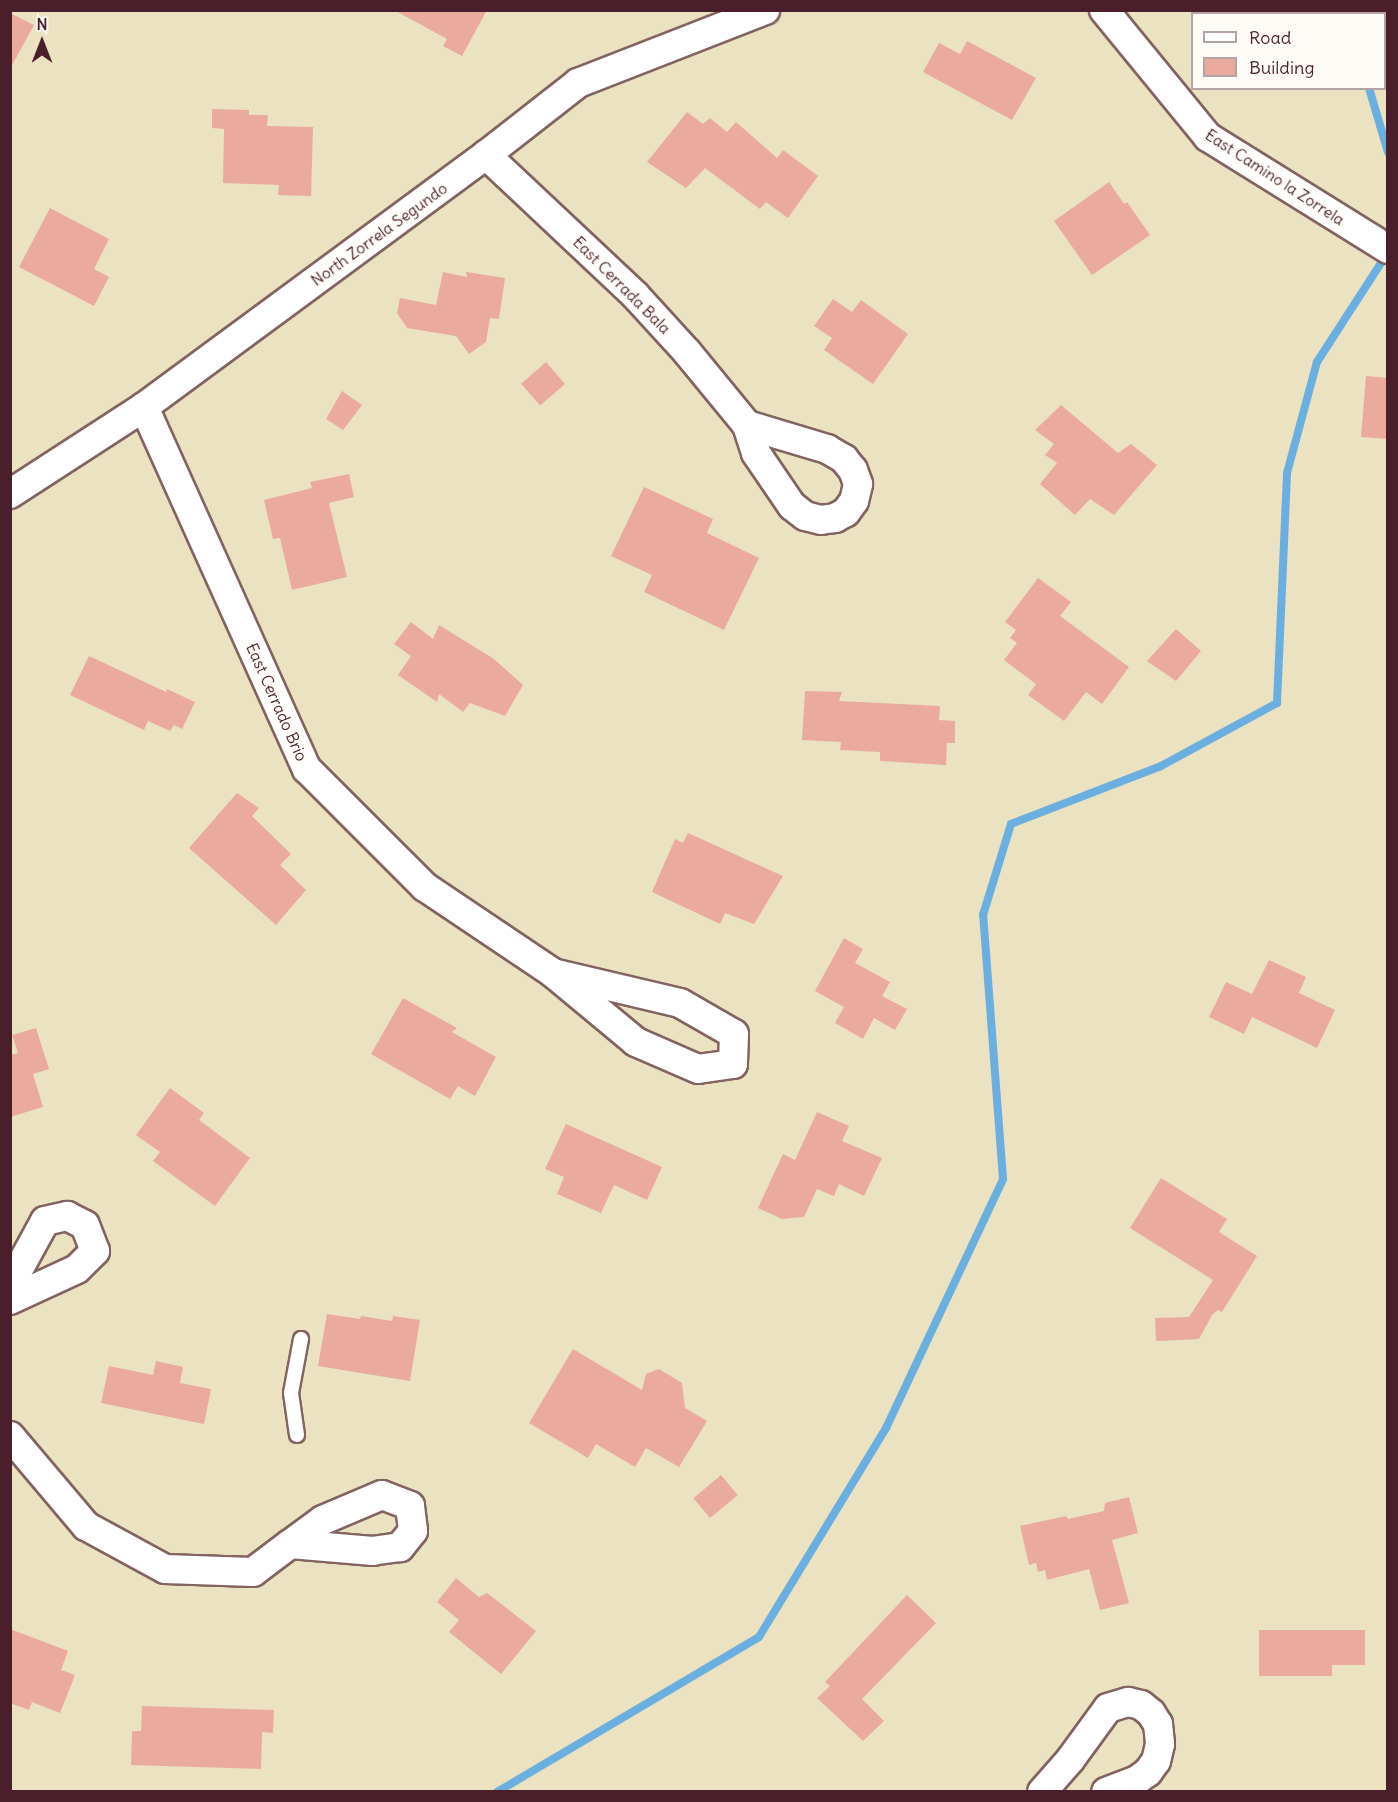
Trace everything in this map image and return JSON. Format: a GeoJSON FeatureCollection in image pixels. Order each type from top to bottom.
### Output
{"type":"FeatureCollection","features":[{"type":"Feature","properties":{"kind":"street","name":"North Zorrela Segundo"},"geometry":{"type":"LineString","coordinates":[[10,494],[144,407],[486,155],[578,84],[765,10]]}},
{"type":"Feature","properties":{"kind":"street","name":"East Camino la Zorrela"},"geometry":{"type":"LineString","coordinates":[[1104,10],[1208,137],[1388,249]]}},
{"type":"Feature","properties":{"kind":"street","name":"East Cerrada Bala"},"geometry":{"type":"LineString","coordinates":[[486,155],[635,295],[747,425]]}},
{"type":"Feature","properties":{"kind":"street","name":"East Cerrado Brio"},"geometry":{"type":"LineString","coordinates":[[144,407],[307,769],[425,887],[553,973],[636,1042],[698,1069],[733,1064],[734,1034],[680,1003],[553,973]]}},
{"type":"Feature","properties":{"kind":"street"},"geometry":{"type":"LineString","coordinates":[[10,1285],[45,1221],[67,1216],[85,1225],[95,1251],[77,1269],[10,1300]]}},
{"type":"Feature","properties":{"kind":"street"},"geometry":{"type":"LineString","coordinates":[[10,1436],[86,1526],[165,1569],[253,1572],[290,1544]]}},
{"type":"Feature","properties":{"kind":"street"},"geometry":{"type":"LineString","coordinates":[[1042,1791],[1071,1760],[1108,1708],[1128,1702],[1141,1705],[1158,1724],[1161,1736],[1156,1761],[1148,1772],[1137,1780],[1106,1791]]}},
{"type":"Feature","properties":{"kind":"lane"},"geometry":{"type":"LineString","coordinates":[[297,1435],[291,1393],[301,1339]]}},
{"type":"Feature","properties":{"kind":"building"},"geometry":{"type":"Polygon","coordinates":[[[394,10],[487,10],[462,56],[443,46],[447,39],[394,10]]]}},
{"type":"Feature","properties":{"kind":"building"},"geometry":{"type":"Polygon","coordinates":[[[10,13],[34,25],[10,69],[10,13]]]}},
{"type":"Feature","properties":{"kind":"building"},"geometry":{"type":"Polygon","coordinates":[[[967,41],[1036,78],[1012,120],[923,72],[939,43],[960,54],[967,41]]]}},
{"type":"Feature","properties":{"kind":"building"},"geometry":{"type":"Polygon","coordinates":[[[212,109],[249,110],[249,115],[268,115],[267,126],[313,127],[311,196],[278,195],[279,185],[223,183],[224,129],[212,128],[212,109]]]}},
{"type":"Feature","properties":{"kind":"building"},"geometry":{"type":"Polygon","coordinates":[[[687,112],[703,124],[710,118],[727,132],[736,122],[777,158],[783,150],[818,176],[788,218],[766,202],[760,209],[705,168],[686,188],[647,162],[687,112]]]}},
{"type":"Feature","properties":{"kind":"building"},"geometry":{"type":"Polygon","coordinates":[[[1109,182],[1124,204],[1127,202],[1150,235],[1092,275],[1054,221],[1109,182]]]}},
{"type":"Feature","properties":{"kind":"building"},"geometry":{"type":"Polygon","coordinates":[[[50,208],[109,239],[94,269],[109,277],[94,306],[19,267],[50,208]]]}},
{"type":"Feature","properties":{"kind":"building"},"geometry":{"type":"Polygon","coordinates":[[[443,272],[467,277],[466,272],[505,278],[499,319],[490,318],[486,342],[469,354],[456,336],[407,328],[397,313],[400,298],[436,305],[443,272]]]}},
{"type":"Feature","properties":{"kind":"building"},"geometry":{"type":"Polygon","coordinates":[[[833,299],[852,312],[861,300],[908,334],[873,384],[824,350],[832,338],[814,326],[833,299]]]}},
{"type":"Feature","properties":{"kind":"building"},"geometry":{"type":"Polygon","coordinates":[[[546,362],[565,384],[540,406],[521,384],[546,362]]]}},
{"type":"Feature","properties":{"kind":"building"},"geometry":{"type":"Polygon","coordinates":[[[1366,376],[1388,378],[1388,439],[1361,437],[1366,376]]]}},
{"type":"Feature","properties":{"kind":"building"},"geometry":{"type":"Polygon","coordinates":[[[342,391],[362,405],[343,430],[326,419],[342,391]]]}},
{"type":"Feature","properties":{"kind":"building"},"geometry":{"type":"Polygon","coordinates":[[[1061,405],[1118,453],[1131,444],[1157,465],[1114,515],[1090,499],[1075,515],[1040,484],[1057,463],[1045,455],[1054,444],[1035,430],[1061,405]]]}},
{"type":"Feature","properties":{"kind":"building"},"geometry":{"type":"Polygon","coordinates":[[[349,474],[354,497],[329,503],[347,577],[292,590],[280,538],[273,539],[264,500],[312,488],[310,482],[349,474]]]}},
{"type":"Feature","properties":{"kind":"building"},"geometry":{"type":"Polygon","coordinates":[[[644,487],[713,519],[707,533],[759,558],[724,630],[644,592],[652,575],[611,556],[644,487]]]}},
{"type":"Feature","properties":{"kind":"building"},"geometry":{"type":"Polygon","coordinates":[[[1038,578],[1071,602],[1060,616],[1129,667],[1102,704],[1086,692],[1064,721],[1028,695],[1036,684],[1004,660],[1017,643],[1010,638],[1016,630],[1005,622],[1038,578]]]}},
{"type":"Feature","properties":{"kind":"building"},"geometry":{"type":"Polygon","coordinates":[[[411,622],[433,639],[439,625],[494,659],[523,685],[505,716],[470,703],[463,712],[439,694],[437,702],[398,675],[411,656],[394,644],[411,622]]]}},
{"type":"Feature","properties":{"kind":"building"},"geometry":{"type":"Polygon","coordinates":[[[1176,629],[1201,651],[1176,681],[1147,661],[1176,629]]]}},
{"type":"Feature","properties":{"kind":"building"},"geometry":{"type":"Polygon","coordinates":[[[89,656],[166,692],[167,689],[195,702],[182,729],[174,725],[170,731],[148,721],[144,730],[70,695],[89,656]]]}},
{"type":"Feature","properties":{"kind":"building"},"geometry":{"type":"Polygon","coordinates":[[[805,691],[842,692],[839,701],[940,706],[939,720],[955,721],[955,743],[947,743],[946,765],[880,761],[880,752],[840,750],[841,742],[802,740],[805,691]]]}},
{"type":"Feature","properties":{"kind":"building"},"geometry":{"type":"Polygon","coordinates":[[[237,793],[259,808],[252,816],[291,854],[280,865],[306,890],[276,925],[189,848],[237,793]]]}},
{"type":"Feature","properties":{"kind":"building"},"geometry":{"type":"Polygon","coordinates":[[[688,833],[783,876],[754,924],[725,913],[720,924],[652,892],[675,839],[683,843],[688,833]]]}},
{"type":"Feature","properties":{"kind":"building"},"geometry":{"type":"Polygon","coordinates":[[[844,938],[863,949],[855,963],[890,982],[882,996],[907,1009],[895,1030],[874,1018],[863,1039],[835,1023],[844,1007],[815,991],[844,938]]]}},
{"type":"Feature","properties":{"kind":"building"},"geometry":{"type":"Polygon","coordinates":[[[1269,960],[1306,977],[1299,993],[1335,1010],[1317,1048],[1252,1017],[1244,1034],[1209,1017],[1226,982],[1252,994],[1269,960]]]}},
{"type":"Feature","properties":{"kind":"building"},"geometry":{"type":"Polygon","coordinates":[[[403,998],[457,1028],[452,1032],[496,1057],[475,1096],[458,1086],[450,1099],[371,1054],[403,998]]]}},
{"type":"Feature","properties":{"kind":"building"},"geometry":{"type":"Polygon","coordinates":[[[36,1028],[49,1069],[33,1074],[43,1107],[10,1117],[10,1055],[18,1053],[12,1035],[36,1028]]]}},
{"type":"Feature","properties":{"kind":"building"},"geometry":{"type":"Polygon","coordinates":[[[170,1088],[204,1113],[199,1120],[250,1158],[215,1206],[153,1161],[160,1152],[136,1135],[170,1088]]]}},
{"type":"Feature","properties":{"kind":"building"},"geometry":{"type":"Polygon","coordinates":[[[817,1112],[849,1126],[842,1141],[882,1158],[864,1196],[839,1184],[834,1196],[817,1189],[804,1217],[782,1219],[758,1208],[783,1154],[795,1160],[817,1112]]]}},
{"type":"Feature","properties":{"kind":"building"},"geometry":{"type":"Polygon","coordinates":[[[566,1124],[662,1167],[647,1200],[614,1185],[601,1213],[557,1194],[564,1177],[545,1169],[566,1124]]]}},
{"type":"Feature","properties":{"kind":"building"},"geometry":{"type":"Polygon","coordinates":[[[1161,1178],[1227,1219],[1219,1232],[1257,1256],[1222,1312],[1218,1310],[1212,1315],[1199,1339],[1156,1341],[1155,1318],[1189,1317],[1213,1280],[1130,1228],[1161,1178]]]}},
{"type":"Feature","properties":{"kind":"building"},"geometry":{"type":"Polygon","coordinates":[[[327,1314],[360,1319],[361,1316],[392,1321],[393,1316],[420,1320],[410,1381],[318,1366],[327,1314]]]}},
{"type":"Feature","properties":{"kind":"building"},"geometry":{"type":"Polygon","coordinates":[[[573,1349],[642,1390],[646,1374],[659,1369],[682,1383],[685,1408],[707,1421],[679,1467],[646,1448],[635,1467],[596,1444],[588,1458],[529,1423],[573,1349]]]}},
{"type":"Feature","properties":{"kind":"building"},"geometry":{"type":"Polygon","coordinates":[[[156,1361],[183,1367],[180,1383],[211,1389],[204,1424],[101,1403],[109,1366],[153,1375],[156,1361]]]}},
{"type":"Feature","properties":{"kind":"building"},"geometry":{"type":"Polygon","coordinates":[[[721,1475],[738,1495],[710,1518],[693,1498],[721,1475]]]}},
{"type":"Feature","properties":{"kind":"building"},"geometry":{"type":"Polygon","coordinates":[[[1129,1497],[1138,1533],[1112,1540],[1129,1603],[1100,1610],[1089,1569],[1047,1580],[1045,1570],[1038,1572],[1036,1563],[1029,1565],[1020,1526],[1104,1511],[1105,1503],[1129,1497]]]}},
{"type":"Feature","properties":{"kind":"building"},"geometry":{"type":"Polygon","coordinates":[[[456,1578],[479,1597],[487,1593],[536,1631],[501,1674],[449,1632],[459,1620],[437,1602],[456,1578]]]}},
{"type":"Feature","properties":{"kind":"building"},"geometry":{"type":"Polygon","coordinates":[[[907,1595],[936,1623],[862,1699],[884,1721],[863,1741],[817,1698],[830,1686],[825,1682],[907,1595]]]}},
{"type":"Feature","properties":{"kind":"building"},"geometry":{"type":"Polygon","coordinates":[[[10,1629],[68,1651],[61,1670],[75,1675],[60,1713],[32,1702],[29,1710],[10,1703],[10,1629]]]}},
{"type":"Feature","properties":{"kind":"building"},"geometry":{"type":"Polygon","coordinates":[[[1259,1630],[1365,1630],[1365,1665],[1332,1665],[1332,1676],[1259,1676],[1259,1630]]]}},
{"type":"Feature","properties":{"kind":"building"},"geometry":{"type":"Polygon","coordinates":[[[142,1706],[274,1710],[273,1733],[262,1732],[261,1769],[131,1765],[132,1731],[141,1731],[142,1706]]]}},
{"type":"Feature","properties":{"kind":"waterway"},"geometry":{"type":"LineString","coordinates":[[1370,90],[1388,152]]}},
{"type":"Feature","properties":{"kind":"waterway"},"geometry":{"type":"LineString","coordinates":[[497,1792],[759,1637],[886,1428],[1003,1179],[983,915],[1011,824],[1161,766],[1277,703],[1287,473],[1317,362],[1387,254]]}}]}
